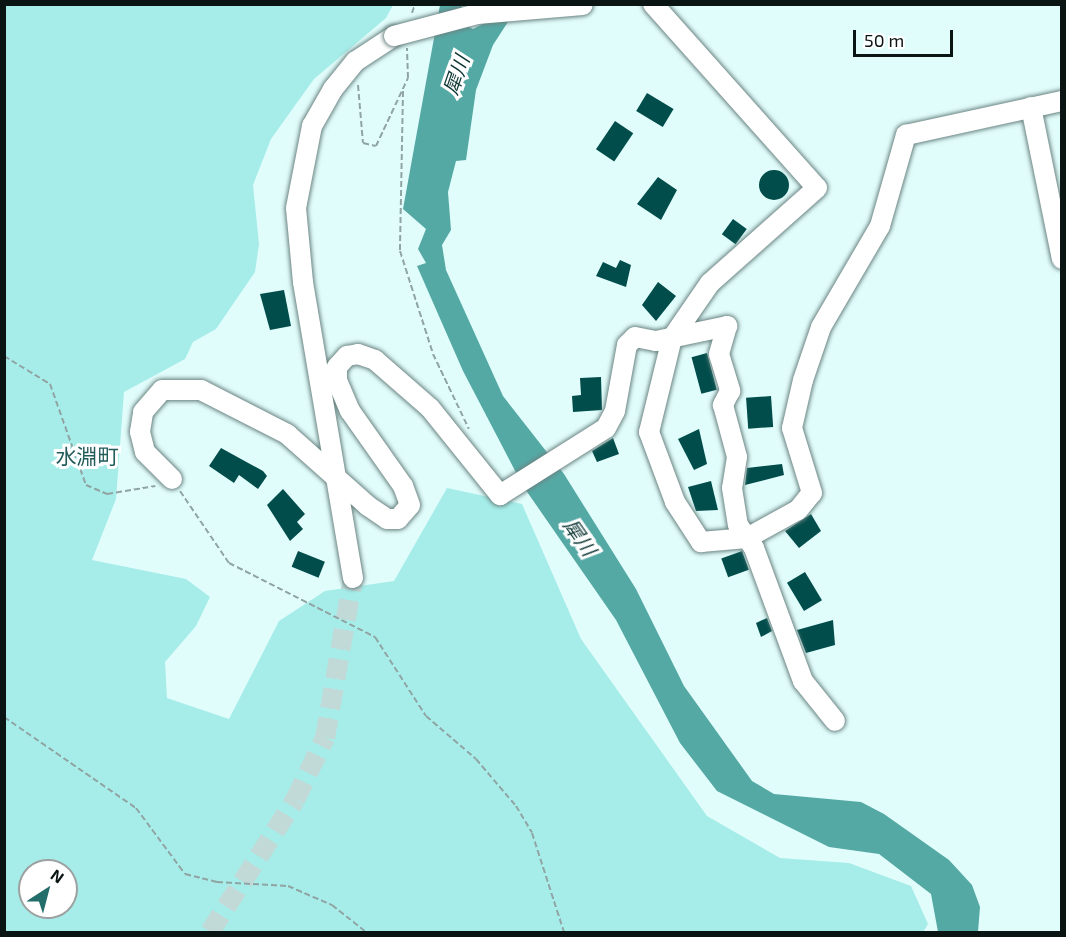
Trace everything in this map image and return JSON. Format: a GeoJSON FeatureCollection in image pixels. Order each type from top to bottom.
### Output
{"type":"FeatureCollection","features":[{"type":"Feature","properties":{"kind":"street"},"geometry":{"type":"LineString","coordinates":[[652,4],[817,189],[710,283],[672,338],[649,432],[658,464],[689,531],[701,542],[747,538],[798,510],[812,493],[792,428],[803,380],[820,327],[880,226],[906,135],[1062,101]]}},
{"type":"Feature","properties":{"kind":"street"},"geometry":{"type":"LineString","coordinates":[[353,578],[335,476],[297,208],[312,126],[356,61],[400,36],[477,14],[585,5]]}},
{"type":"Feature","properties":{"kind":"street"},"geometry":{"type":"LineString","coordinates":[[1031,107],[1062,259]]}},
{"type":"Feature","properties":{"kind":"street"},"geometry":{"type":"LineString","coordinates":[[172,479],[145,452],[140,432],[150,398],[177,387],[201,390],[287,434],[387,519],[398,519],[410,505],[339,390],[337,367],[347,356],[358,354],[375,360],[430,408],[500,495],[606,428],[615,411],[627,345],[635,337],[672,338],[727,326],[719,354],[730,391],[723,405],[737,457],[732,488],[738,525],[747,538],[803,681],[835,721]]}},
{"type":"Feature","properties":{"kind":"path"},"geometry":{"type":"LineString","coordinates":[[411,16],[415,4]]}},
{"type":"Feature","properties":{"kind":"path"},"geometry":{"type":"LineString","coordinates":[[400,36],[409,67],[403,92],[400,251],[433,354],[472,434]]}},
{"type":"Feature","properties":{"kind":"path"},"geometry":{"type":"LineString","coordinates":[[356,61],[363,143],[376,146],[403,92]]}},
{"type":"Feature","properties":{"kind":"path"},"geometry":{"type":"LineString","coordinates":[[4,356],[50,384],[70,453],[95,492],[126,494],[172,479],[229,563],[375,637],[426,716],[476,759],[516,806],[553,892],[564,933]]}},
{"type":"Feature","properties":{"kind":"path"},"geometry":{"type":"LineString","coordinates":[[4,717],[136,808],[185,874],[217,882],[288,886],[332,905],[366,933]]}},
{"type":"Feature","properties":{"kind":"shaded area"},"geometry":{"type":"Polygon","coordinates":[[[5,5],[393,5],[386,18],[314,79],[271,139],[253,185],[259,244],[255,272],[216,329],[193,342],[185,359],[124,392],[116,499],[92,560],[186,579],[210,597],[196,626],[165,662],[167,698],[229,719],[279,621],[325,591],[394,581],[447,488],[522,504],[581,639],[707,816],[780,858],[849,863],[911,886],[928,924],[923,932],[5,932],[5,5]]]}},
{"type":"Feature","properties":{"kind":"water","name":"犀川"},"geometry":{"type":"Polygon","coordinates":[[[440,5],[461,5],[465,25],[473,29],[519,5],[493,45],[476,90],[466,160],[456,161],[448,192],[451,230],[442,245],[446,270],[503,396],[564,474],[636,589],[684,686],[752,781],[774,794],[861,802],[884,814],[949,860],[972,885],[980,907],[978,932],[938,932],[931,894],[879,854],[829,847],[717,791],[680,743],[616,620],[523,486],[463,371],[417,266],[426,263],[418,249],[426,229],[403,209],[440,5]]]}},
{"type":"Feature","properties":{"kind":"building"},"geometry":{"type":"Polygon","coordinates":[[[647,93],[674,109],[663,127],[636,111],[647,93]]]}},
{"type":"Feature","properties":{"kind":"building"},"geometry":{"type":"Polygon","coordinates":[[[615,121],[633,133],[614,161],[596,149],[615,121]]]}},
{"type":"Feature","properties":{"kind":"building"},"geometry":{"type":"Polygon","coordinates":[[[774,170],[780,171],[788,179],[788,191],[780,199],[774,200],[768,199],[760,191],[759,185],[760,179],[768,171],[774,170]]]}},
{"type":"Feature","properties":{"kind":"building"},"geometry":{"type":"Polygon","coordinates":[[[658,177],[677,190],[661,220],[637,204],[658,177]]]}},
{"type":"Feature","properties":{"kind":"building"},"geometry":{"type":"Polygon","coordinates":[[[733,219],[747,229],[736,244],[722,234],[733,219]]]}},
{"type":"Feature","properties":{"kind":"building"},"geometry":{"type":"Polygon","coordinates":[[[620,260],[631,265],[626,287],[596,276],[603,262],[616,268],[620,260]]]}},
{"type":"Feature","properties":{"kind":"building"},"geometry":{"type":"Polygon","coordinates":[[[658,282],[676,296],[656,321],[642,305],[658,282]]]}},
{"type":"Feature","properties":{"kind":"building"},"geometry":{"type":"Polygon","coordinates":[[[284,290],[291,326],[270,330],[260,294],[284,290]]]}},
{"type":"Feature","properties":{"kind":"building"},"geometry":{"type":"Polygon","coordinates":[[[707,353],[717,390],[701,394],[692,357],[707,353]]]}},
{"type":"Feature","properties":{"kind":"building"},"geometry":{"type":"Polygon","coordinates":[[[601,377],[602,410],[573,412],[572,396],[581,395],[580,378],[601,377]]]}},
{"type":"Feature","properties":{"kind":"building"},"geometry":{"type":"Polygon","coordinates":[[[771,396],[773,427],[748,429],[746,398],[771,396]]]}},
{"type":"Feature","properties":{"kind":"building"},"geometry":{"type":"Polygon","coordinates":[[[699,429],[707,464],[694,470],[678,439],[699,429]]]}},
{"type":"Feature","properties":{"kind":"building"},"geometry":{"type":"Polygon","coordinates":[[[613,438],[619,454],[597,462],[592,451],[613,438]]]}},
{"type":"Feature","properties":{"kind":"building"},"geometry":{"type":"Polygon","coordinates":[[[221,448],[263,471],[267,476],[258,489],[239,475],[234,483],[209,466],[221,448]]]}},
{"type":"Feature","properties":{"kind":"building"},"geometry":{"type":"Polygon","coordinates":[[[782,464],[784,475],[745,485],[747,468],[782,464]]]}},
{"type":"Feature","properties":{"kind":"building"},"geometry":{"type":"Polygon","coordinates":[[[711,481],[718,510],[696,511],[688,487],[711,481]]]}},
{"type":"Feature","properties":{"kind":"building"},"geometry":{"type":"Polygon","coordinates":[[[283,489],[305,514],[297,522],[303,529],[290,541],[267,505],[283,489]]]}},
{"type":"Feature","properties":{"kind":"building"},"geometry":{"type":"Polygon","coordinates":[[[811,514],[821,531],[799,548],[785,531],[811,514]]]}},
{"type":"Feature","properties":{"kind":"building"},"geometry":{"type":"Polygon","coordinates":[[[298,551],[325,562],[319,578],[292,567],[298,551]]]}},
{"type":"Feature","properties":{"kind":"building"},"geometry":{"type":"Polygon","coordinates":[[[742,551],[749,570],[728,577],[721,559],[742,551]]]}},
{"type":"Feature","properties":{"kind":"building"},"geometry":{"type":"Polygon","coordinates":[[[805,572],[822,600],[804,611],[787,583],[805,572]]]}},
{"type":"Feature","properties":{"kind":"building"},"geometry":{"type":"Polygon","coordinates":[[[767,618],[772,631],[761,637],[756,623],[767,618]]]}},
{"type":"Feature","properties":{"kind":"building"},"geometry":{"type":"Polygon","coordinates":[[[833,620],[835,645],[806,653],[797,630],[833,620]]]}},
{"type":"Feature","properties":{"kind":"tunnel"},"geometry":{"type":"LineString","coordinates":[[210,932],[295,800],[325,738],[353,578]]}},
{"type":"Feature","properties":{"kind":"district","name":"水淵町"},"geometry":{"type":"Point","coordinates":[87,456]}}]}
